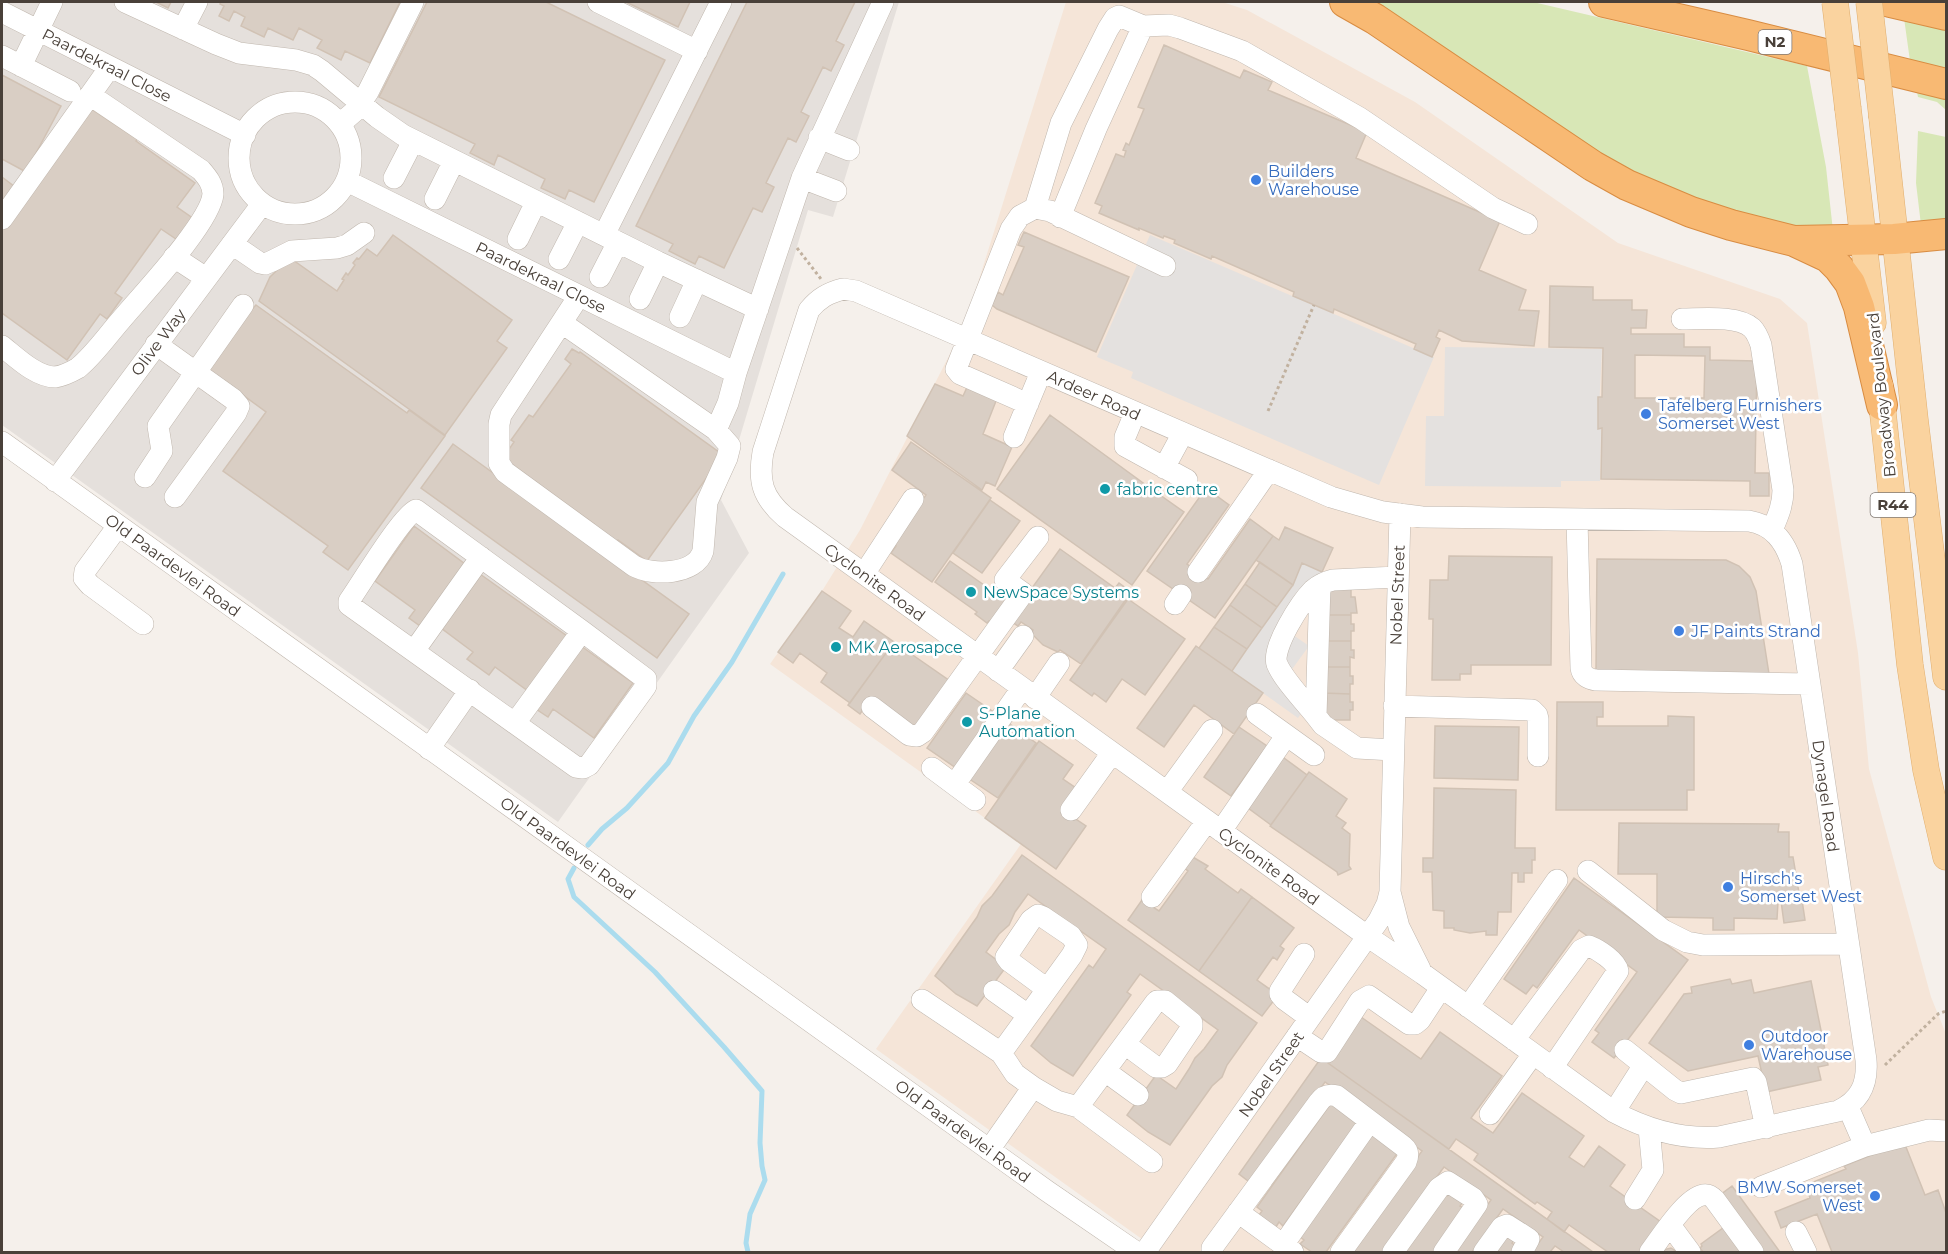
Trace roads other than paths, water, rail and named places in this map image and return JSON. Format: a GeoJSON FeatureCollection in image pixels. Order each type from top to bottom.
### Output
{"type":"FeatureCollection","features":[{"type":"Feature","properties":{"kind":"highway"},"geometry":{"type":"LineString","coordinates":[[1345,2],[1411,43],[1561,145],[1627,185],[1691,212],[1794,241],[1828,257],[1850,283],[1859,307],[1882,405]]}},
{"type":"Feature","properties":{"kind":"highway","name":"N2"},"geometry":{"type":"LineString","coordinates":[[1604,2],[1947,84]]}},
{"type":"Feature","properties":{"kind":"highway"},"geometry":{"type":"LineString","coordinates":[[1890,2],[1947,15]]}},
{"type":"Feature","properties":{"kind":"highway"},"geometry":{"type":"LineString","coordinates":[[1794,241],[1894,239],[1947,234]]}},
{"type":"Feature","properties":{"kind":"main road","name":"Broadway Boulevard"},"geometry":{"type":"LineString","coordinates":[[1835,2],[1910,665],[1926,770],[1947,857]]}},
{"type":"Feature","properties":{"kind":"main road","name":"Broadway Boulevard"},"geometry":{"type":"LineString","coordinates":[[1869,2],[1894,239],[1947,677]]}},
{"type":"Feature","properties":{"kind":"street"},"geometry":{"type":"LineString","coordinates":[[21,66],[52,2]]}},
{"type":"Feature","properties":{"kind":"street"},"geometry":{"type":"LineString","coordinates":[[124,2],[239,53],[296,60],[313,66],[387,125],[413,141],[758,309]]}},
{"type":"Feature","properties":{"kind":"street"},"geometry":{"type":"LineString","coordinates":[[183,29],[197,2]]}},
{"type":"Feature","properties":{"kind":"street"},"geometry":{"type":"LineString","coordinates":[[340,124],[362,103],[413,2]]}},
{"type":"Feature","properties":{"kind":"street"},"geometry":{"type":"LineString","coordinates":[[598,2],[697,51]]}},
{"type":"Feature","properties":{"kind":"street"},"geometry":{"type":"LineString","coordinates":[[600,277],[611,239],[721,2]]}},
{"type":"Feature","properties":{"kind":"street"},"geometry":{"type":"LineString","coordinates":[[716,430],[728,403],[735,373],[802,178],[883,2]]}},
{"type":"Feature","properties":{"kind":"street","name":"Paardekraal Close"},"geometry":{"type":"LineString","coordinates":[[6,9],[38,30],[244,135]]}},
{"type":"Feature","properties":{"kind":"street"},"geometry":{"type":"LineString","coordinates":[[1035,208],[1061,123],[1113,21],[1123,16],[1143,26],[1169,25],[1180,28],[1242,51],[1360,118],[1493,208],[1527,224]]}},
{"type":"Feature","properties":{"kind":"street"},"geometry":{"type":"LineString","coordinates":[[1060,217],[1096,129],[1143,26]]}},
{"type":"Feature","properties":{"kind":"street"},"geometry":{"type":"LineString","coordinates":[[2,56],[80,93],[190,162],[207,176],[213,195],[205,214],[174,257],[82,364],[68,374],[58,377],[39,373],[2,346]]}},
{"type":"Feature","properties":{"kind":"street"},"geometry":{"type":"LineString","coordinates":[[2,219],[80,93],[110,67]]}},
{"type":"Feature","properties":{"kind":"street"},"geometry":{"type":"LineString","coordinates":[[298,102],[319,107],[340,124],[348,138],[352,160],[347,182],[325,206],[304,214],[282,213],[262,204],[249,190],[241,172],[239,153],[244,135],[257,117],[276,105],[298,102]]}},
{"type":"Feature","properties":{"kind":"street"},"geometry":{"type":"LineString","coordinates":[[819,138],[849,150]]}},
{"type":"Feature","properties":{"kind":"street"},"geometry":{"type":"LineString","coordinates":[[394,178],[413,141]]}},
{"type":"Feature","properties":{"kind":"street"},"geometry":{"type":"LineString","coordinates":[[435,199],[454,161]]}},
{"type":"Feature","properties":{"kind":"street"},"geometry":{"type":"LineString","coordinates":[[802,178],[836,191]]}},
{"type":"Feature","properties":{"kind":"street","name":"Paardekraal Close"},"geometry":{"type":"LineString","coordinates":[[347,182],[735,373]]}},
{"type":"Feature","properties":{"kind":"street"},"geometry":{"type":"LineString","coordinates":[[518,239],[536,202]]}},
{"type":"Feature","properties":{"kind":"street","name":"Olive Way"},"geometry":{"type":"LineString","coordinates":[[55,481],[262,204]]}},
{"type":"Feature","properties":{"kind":"street"},"geometry":{"type":"LineString","coordinates":[[1028,404],[957,372],[956,365],[1011,229],[1020,216],[1035,208],[1050,211],[1165,266]]}},
{"type":"Feature","properties":{"kind":"street"},"geometry":{"type":"LineString","coordinates":[[559,259],[578,222]]}},
{"type":"Feature","properties":{"kind":"street"},"geometry":{"type":"LineString","coordinates":[[232,244],[265,264],[292,251],[337,248],[364,233]]}},
{"type":"Feature","properties":{"kind":"street"},"geometry":{"type":"LineString","coordinates":[[174,257],[206,278]]}},
{"type":"Feature","properties":{"kind":"street"},"geometry":{"type":"LineString","coordinates":[[640,299],[658,262]]}},
{"type":"Feature","properties":{"kind":"street"},"geometry":{"type":"LineString","coordinates":[[680,317],[697,280]]}},
{"type":"Feature","properties":{"kind":"street","name":"Ardeer Road"},"geometry":{"type":"LineString","coordinates":[[803,325],[809,310],[818,299],[843,289],[856,291],[1331,497],[1383,512],[1400,514]]}},
{"type":"Feature","properties":{"kind":"street"},"geometry":{"type":"LineString","coordinates":[[562,323],[716,430],[730,446],[730,452],[707,502],[703,551],[701,558],[695,564],[682,570],[647,571],[634,567],[505,472],[499,463],[501,415],[579,296]]}},
{"type":"Feature","properties":{"kind":"street"},"geometry":{"type":"LineString","coordinates":[[145,477],[162,451],[158,426],[243,305]]}},
{"type":"Feature","properties":{"kind":"street"},"geometry":{"type":"LineString","coordinates":[[1400,514],[1422,517],[1749,521],[1761,523],[1772,530],[1780,512],[1783,490],[1761,345],[1757,335],[1752,328],[1738,320],[1682,319]]}},
{"type":"Feature","properties":{"kind":"street","name":"Cyclonite Road"},"geometry":{"type":"LineString","coordinates":[[803,325],[763,452],[760,470],[762,487],[771,505],[784,517],[1367,936]]}},
{"type":"Feature","properties":{"kind":"street"},"geometry":{"type":"LineString","coordinates":[[156,344],[233,399],[239,406],[237,413],[175,497]]}},
{"type":"Feature","properties":{"kind":"street"},"geometry":{"type":"LineString","coordinates":[[1014,437],[1041,372]]}},
{"type":"Feature","properties":{"kind":"street"},"geometry":{"type":"LineString","coordinates":[[1135,413],[1125,437],[1124,444],[1128,450],[1187,480]]}},
{"type":"Feature","properties":{"kind":"street"},"geometry":{"type":"LineString","coordinates":[[1164,468],[1183,433]]}},
{"type":"Feature","properties":{"kind":"street","name":"Old Paardevlei Road"},"geometry":{"type":"LineString","coordinates":[[2,442],[988,1150],[1136,1252]]}},
{"type":"Feature","properties":{"kind":"street"},"geometry":{"type":"LineString","coordinates":[[1198,572],[1269,470]]}},
{"type":"Feature","properties":{"kind":"street"},"geometry":{"type":"LineString","coordinates":[[864,574],[913,499]]}},
{"type":"Feature","properties":{"kind":"street"},"geometry":{"type":"LineString","coordinates":[[416,510],[582,631],[646,679],[646,686],[625,717],[589,765],[583,768],[576,766],[349,605],[348,602],[397,531],[416,510]]}},
{"type":"Feature","properties":{"kind":"street","name":"Nobel Street"},"geometry":{"type":"LineString","coordinates":[[1145,1252],[1384,912],[1390,892],[1400,514]]}},
{"type":"Feature","properties":{"kind":"street"},"geometry":{"type":"LineString","coordinates":[[1577,520],[1581,668],[1584,676],[1596,680],[1810,684]]}},
{"type":"Feature","properties":{"kind":"street"},"geometry":{"type":"LineString","coordinates":[[118,526],[85,571],[84,578],[142,624]]}},
{"type":"Feature","properties":{"kind":"street","name":"Dynagel Road"},"geometry":{"type":"LineString","coordinates":[[1772,530],[1788,550],[1792,564],[1867,1072],[1861,1093],[1848,1107]]}},
{"type":"Feature","properties":{"kind":"street"},"geometry":{"type":"LineString","coordinates":[[872,707],[909,735],[921,734],[1023,593],[1005,580],[1038,537]]}},
{"type":"Feature","properties":{"kind":"street"},"geometry":{"type":"LineString","coordinates":[[414,651],[481,557]]}},
{"type":"Feature","properties":{"kind":"street"},"geometry":{"type":"LineString","coordinates":[[1393,750],[1357,748],[1323,725],[1283,674],[1276,658],[1294,615],[1312,591],[1320,585],[1333,580],[1397,577]]}},
{"type":"Feature","properties":{"kind":"street"},"geometry":{"type":"LineString","coordinates":[[1316,716],[1320,585]]}},
{"type":"Feature","properties":{"kind":"street"},"geometry":{"type":"LineString","coordinates":[[516,723],[582,631]]}},
{"type":"Feature","properties":{"kind":"street"},"geometry":{"type":"LineString","coordinates":[[998,671],[1023,636]]}},
{"type":"Feature","properties":{"kind":"street"},"geometry":{"type":"LineString","coordinates":[[955,784],[1029,693],[1059,663]]}},
{"type":"Feature","properties":{"kind":"street"},"geometry":{"type":"LineString","coordinates":[[429,749],[470,690]]}},
{"type":"Feature","properties":{"kind":"street"},"geometry":{"type":"LineString","coordinates":[[1394,706],[1532,710],[1538,719],[1538,756]]}},
{"type":"Feature","properties":{"kind":"street"},"geometry":{"type":"LineString","coordinates":[[1257,714],[1314,755]]}},
{"type":"Feature","properties":{"kind":"street"},"geometry":{"type":"LineString","coordinates":[[1167,792],[1212,730]]}},
{"type":"Feature","properties":{"kind":"street"},"geometry":{"type":"LineString","coordinates":[[1152,897],[1214,826],[1287,736]]}},
{"type":"Feature","properties":{"kind":"street"},"geometry":{"type":"LineString","coordinates":[[1071,810],[1112,753]]}},
{"type":"Feature","properties":{"kind":"street"},"geometry":{"type":"LineString","coordinates":[[932,768],[975,800]]}},
{"type":"Feature","properties":{"kind":"street"},"geometry":{"type":"LineString","coordinates":[[1588,871],[1663,930],[1687,942],[1703,945],[1848,944]]}},
{"type":"Feature","properties":{"kind":"street"},"geometry":{"type":"LineString","coordinates":[[1468,1007],[1557,880]]}},
{"type":"Feature","properties":{"kind":"street","name":"Nobel Street"},"geometry":{"type":"LineString","coordinates":[[1390,892],[1399,927],[1423,974]]}},
{"type":"Feature","properties":{"kind":"street"},"geometry":{"type":"LineString","coordinates":[[1367,936],[1614,1112],[1649,1128],[1705,1138],[1766,1128],[1848,1107],[1865,1146]]}},
{"type":"Feature","properties":{"kind":"street"},"geometry":{"type":"LineString","coordinates":[[1514,1040],[1581,950],[1589,946],[1595,948],[1617,965],[1618,971],[1552,1068]]}},
{"type":"Feature","properties":{"kind":"street"},"geometry":{"type":"LineString","coordinates":[[1304,954],[1280,990],[1280,994],[1310,1018]]}},
{"type":"Feature","properties":{"kind":"street"},"geometry":{"type":"LineString","coordinates":[[1297,1036],[1321,1052],[1327,1052],[1360,1001],[1369,996],[1409,1024],[1415,1024],[1441,988]]}},
{"type":"Feature","properties":{"kind":"street"},"geometry":{"type":"LineString","coordinates":[[1001,1053],[1047,989]]}},
{"type":"Feature","properties":{"kind":"street"},"geometry":{"type":"LineString","coordinates":[[994,990],[1028,1015]]}},
{"type":"Feature","properties":{"kind":"street"},"geometry":{"type":"LineString","coordinates":[[922,1000],[1001,1053],[1015,1074],[1033,1087],[1057,1101],[1078,1107],[1152,1162]]}},
{"type":"Feature","properties":{"kind":"street"},"geometry":{"type":"LineString","coordinates":[[1078,1107],[1125,1044]]}},
{"type":"Feature","properties":{"kind":"street"},"geometry":{"type":"LineString","coordinates":[[1625,1050],[1681,1093],[1752,1078],[1756,1082],[1766,1128]]}},
{"type":"Feature","properties":{"kind":"street"},"geometry":{"type":"LineString","coordinates":[[1490,1114],[1533,1054]]}},
{"type":"Feature","properties":{"kind":"street"},"geometry":{"type":"LineString","coordinates":[[1614,1112],[1644,1065]]}},
{"type":"Feature","properties":{"kind":"street"},"geometry":{"type":"LineString","coordinates":[[1105,1071],[1138,1095]]}},
{"type":"Feature","properties":{"kind":"street"},"geometry":{"type":"LineString","coordinates":[[988,1150],[1033,1087]]}},
{"type":"Feature","properties":{"kind":"street"},"geometry":{"type":"LineString","coordinates":[[1212,1252],[1212,1248],[1319,1102],[1331,1095],[1337,1096],[1407,1149],[1408,1156],[1341,1252]]}},
{"type":"Feature","properties":{"kind":"street"},"geometry":{"type":"LineString","coordinates":[[1238,1212],[1288,1249],[1370,1121]]}},
{"type":"Feature","properties":{"kind":"street"},"geometry":{"type":"LineString","coordinates":[[1635,1199],[1653,1170],[1649,1128]]}},
{"type":"Feature","properties":{"kind":"street"},"geometry":{"type":"LineString","coordinates":[[1761,1187],[1865,1146],[1929,1130],[1947,1131]]}},
{"type":"Feature","properties":{"kind":"street"},"geometry":{"type":"LineString","coordinates":[[1393,1252],[1439,1188],[1448,1182],[1473,1198],[1477,1204],[1444,1252]]}},
{"type":"Feature","properties":{"kind":"street"},"geometry":{"type":"LineString","coordinates":[[1650,1252],[1670,1224],[1692,1201],[1710,1195],[1753,1252]]}},
{"type":"Feature","properties":{"kind":"street"},"geometry":{"type":"LineString","coordinates":[[1670,1224],[1690,1252]]}},
{"type":"Feature","properties":{"kind":"street"},"geometry":{"type":"LineString","coordinates":[[1484,1252],[1502,1227],[1507,1225],[1529,1239],[1522,1252]]}},
{"type":"Feature","properties":{"kind":"street"},"geometry":{"type":"LineString","coordinates":[[1796,1232],[1806,1252]]}},
{"type":"Feature","properties":{"kind":"waterway"},"geometry":{"type":"LineString","coordinates":[[588,845],[602,829],[627,808],[668,763],[694,716],[732,662],[783,574]]}},
{"type":"Feature","properties":{"kind":"waterway"},"geometry":{"type":"LineString","coordinates":[[574,868],[568,879],[574,897],[655,972],[762,1091],[760,1143],[765,1180],[750,1214],[746,1243],[748,1252]]}},
{"type":"Feature","properties":{"kind":"place","name":"Builders Warehouse"},"geometry":{"type":"Point","coordinates":[1256,180]}},
{"type":"Feature","properties":{"kind":"place","name":"Tafelberg Furnishers Somerset West"},"geometry":{"type":"Point","coordinates":[1646,414]}},
{"type":"Feature","properties":{"kind":"place","name":"fabric centre"},"geometry":{"type":"Point","coordinates":[1105,489]}},
{"type":"Feature","properties":{"kind":"place","name":"NewSpace Systems"},"geometry":{"type":"Point","coordinates":[971,592]}},
{"type":"Feature","properties":{"kind":"place","name":"JF Paints Strand"},"geometry":{"type":"Point","coordinates":[1679,631]}},
{"type":"Feature","properties":{"kind":"place","name":"MK Aerosapce"},"geometry":{"type":"Point","coordinates":[836,647]}},
{"type":"Feature","properties":{"kind":"place","name":"S-Plane Automation"},"geometry":{"type":"Point","coordinates":[967,722]}},
{"type":"Feature","properties":{"kind":"place","name":"Hirsch's Somerset West"},"geometry":{"type":"Point","coordinates":[1728,887]}},
{"type":"Feature","properties":{"kind":"place","name":"Outdoor Warehouse"},"geometry":{"type":"Point","coordinates":[1749,1045]}},
{"type":"Feature","properties":{"kind":"place","name":"BMW Somerset West"},"geometry":{"type":"Point","coordinates":[1875,1196]}}]}
